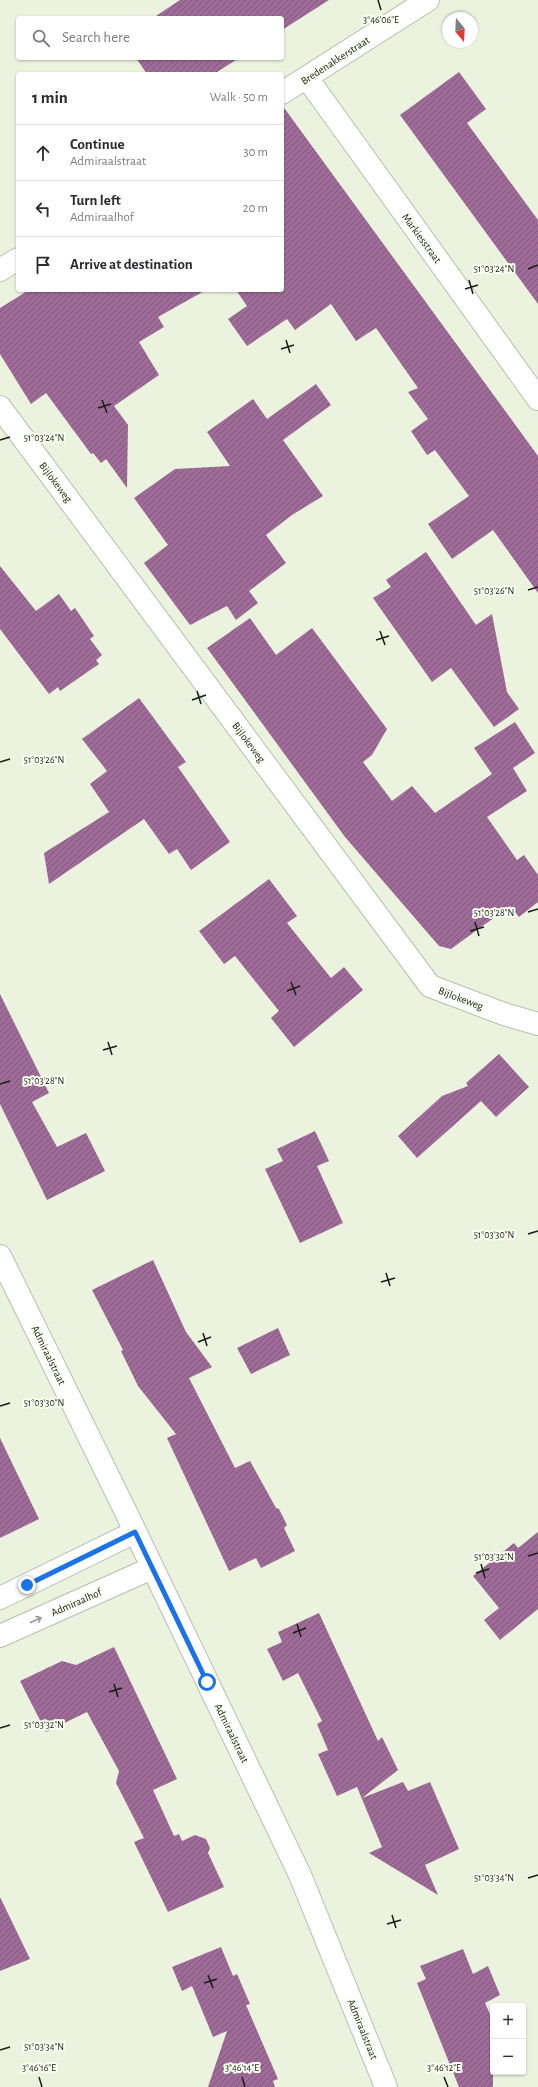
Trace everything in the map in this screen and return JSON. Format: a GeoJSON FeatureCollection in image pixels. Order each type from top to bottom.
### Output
{"type":"FeatureCollection","features":[{"type":"Feature","properties":{"kind":"street","name":"Bredenakkerstraat"},"geometry":{"type":"LineString","coordinates":[[284,92],[428,0]]}},
{"type":"Feature","properties":{"kind":"street","name":"Markiesstraat"},"geometry":{"type":"LineString","coordinates":[[307,78],[538,399]]}},
{"type":"Feature","properties":{"kind":"street"},"geometry":{"type":"LineString","coordinates":[[0,270],[16,260]]}},
{"type":"Feature","properties":{"kind":"street","name":"Bijlokeweg"},"geometry":{"type":"LineString","coordinates":[[0,407],[430,986],[504,1014],[538,1024]]}},
{"type":"Feature","properties":{"kind":"street","name":"Admiraalstraat"},"geometry":{"type":"LineString","coordinates":[[0,1256],[300,1875],[386,2087]]}},
{"type":"Feature","properties":{"kind":"street"},"geometry":{"type":"LineString","coordinates":[[0,1598],[135,1532]]}},
{"type":"Feature","properties":{"kind":"street","name":"Admiraalhof"},"geometry":{"type":"LineString","coordinates":[[0,1636],[152,1568]]}},
{"type":"Feature","properties":{"kind":"building"},"geometry":{"type":"Polygon","coordinates":[[[180,0],[329,0],[284,29],[284,16],[156,16],[180,0]]]}},
{"type":"Feature","properties":{"kind":"building"},"geometry":{"type":"Polygon","coordinates":[[[137,60],[236,60],[217,72],[146,72],[137,60]]]}},
{"type":"Feature","properties":{"kind":"building"},"geometry":{"type":"Polygon","coordinates":[[[459,72],[486,109],[467,123],[538,220],[538,304],[400,115],[459,72]]]}},
{"type":"Feature","properties":{"kind":"building"},"geometry":{"type":"Polygon","coordinates":[[[284,108],[538,456],[538,593],[493,530],[452,559],[428,524],[469,496],[435,450],[427,455],[411,431],[428,419],[408,392],[418,388],[376,328],[356,341],[331,304],[295,330],[287,319],[247,346],[228,319],[247,306],[237,292],[284,292],[284,108]]]}},
{"type":"Feature","properties":{"kind":"building"},"geometry":{"type":"Polygon","coordinates":[[[26,292],[202,292],[158,317],[164,327],[139,342],[159,375],[114,406],[128,425],[127,488],[106,459],[101,463],[93,453],[91,454],[46,393],[31,404],[0,354],[0,308],[26,292]]]}},
{"type":"Feature","properties":{"kind":"building"},"geometry":{"type":"Polygon","coordinates":[[[316,384],[331,405],[283,440],[323,496],[292,515],[266,535],[286,563],[249,591],[258,603],[236,620],[227,606],[190,625],[144,563],[168,545],[134,498],[175,469],[230,466],[207,432],[253,399],[267,419],[316,384]]]}},
{"type":"Feature","properties":{"kind":"building"},"geometry":{"type":"Polygon","coordinates":[[[426,552],[476,625],[492,614],[507,692],[519,709],[494,727],[451,668],[432,682],[373,598],[391,587],[386,580],[426,552]]]}},
{"type":"Feature","properties":{"kind":"building"},"geometry":{"type":"Polygon","coordinates":[[[0,566],[36,611],[59,594],[71,611],[75,608],[94,636],[90,639],[102,655],[96,660],[99,664],[60,691],[58,687],[49,694],[0,629],[0,566]]]}},
{"type":"Feature","properties":{"kind":"building"},"geometry":{"type":"Polygon","coordinates":[[[250,618],[276,655],[312,628],[387,729],[372,755],[363,762],[392,801],[412,786],[435,813],[492,774],[474,748],[515,722],[535,753],[513,768],[527,791],[487,817],[517,860],[524,855],[538,875],[538,902],[519,917],[510,906],[451,949],[439,946],[345,837],[207,648],[250,618]]]}},
{"type":"Feature","properties":{"kind":"building"},"geometry":{"type":"Polygon","coordinates":[[[139,698],[186,762],[178,767],[230,842],[191,870],[177,849],[169,854],[144,819],[49,884],[44,853],[109,812],[90,784],[107,771],[82,739],[139,698]]]}},
{"type":"Feature","properties":{"kind":"building"},"geometry":{"type":"Polygon","coordinates":[[[269,879],[297,916],[287,923],[331,978],[344,967],[363,990],[294,1047],[271,1018],[279,1011],[235,956],[224,964],[199,931],[269,879]]]}},
{"type":"Feature","properties":{"kind":"building"},"geometry":{"type":"Polygon","coordinates":[[[0,994],[49,1093],[32,1102],[57,1147],[86,1133],[105,1171],[47,1200],[0,1104],[0,994]]]}},
{"type":"Feature","properties":{"kind":"building"},"geometry":{"type":"Polygon","coordinates":[[[499,1054],[529,1087],[496,1117],[481,1101],[417,1158],[398,1136],[442,1096],[468,1086],[466,1083],[499,1054]]]}},
{"type":"Feature","properties":{"kind":"building"},"geometry":{"type":"Polygon","coordinates":[[[315,1131],[329,1161],[317,1166],[343,1223],[300,1243],[265,1169],[283,1161],[277,1149],[315,1131]]]}},
{"type":"Feature","properties":{"kind":"building"},"geometry":{"type":"Polygon","coordinates":[[[153,1260],[186,1332],[212,1367],[189,1378],[235,1468],[250,1461],[287,1525],[284,1528],[295,1551],[261,1568],[256,1558],[229,1571],[167,1438],[176,1434],[138,1386],[121,1351],[123,1350],[92,1290],[153,1260]]]}},
{"type":"Feature","properties":{"kind":"building"},"geometry":{"type":"Polygon","coordinates":[[[278,1328],[290,1355],[251,1374],[237,1348],[278,1328]]]}},
{"type":"Feature","properties":{"kind":"building"},"geometry":{"type":"Polygon","coordinates":[[[0,1438],[39,1519],[0,1538],[0,1438]]]}},
{"type":"Feature","properties":{"kind":"building"},"geometry":{"type":"Polygon","coordinates":[[[538,1532],[538,1609],[500,1640],[484,1620],[499,1608],[473,1576],[514,1543],[518,1548],[538,1532]]]}},
{"type":"Feature","properties":{"kind":"building"},"geometry":{"type":"Polygon","coordinates":[[[319,1613],[378,1741],[382,1737],[398,1770],[362,1798],[403,1782],[408,1791],[430,1782],[459,1849],[425,1865],[438,1895],[369,1853],[382,1847],[357,1787],[337,1796],[318,1754],[328,1750],[317,1724],[322,1721],[298,1673],[283,1681],[267,1649],[282,1642],[278,1632],[319,1613]]]}},
{"type":"Feature","properties":{"kind":"building"},"geometry":{"type":"Polygon","coordinates":[[[114,1647],[177,1779],[153,1790],[174,1836],[179,1834],[182,1841],[195,1835],[206,1839],[210,1848],[208,1853],[224,1887],[168,1912],[134,1842],[144,1838],[116,1783],[119,1771],[87,1712],[46,1732],[20,1681],[62,1661],[76,1665],[114,1647]]]}},
{"type":"Feature","properties":{"kind":"building"},"geometry":{"type":"Polygon","coordinates":[[[0,1897],[30,1959],[0,1971],[0,1897]]]}},
{"type":"Feature","properties":{"kind":"building"},"geometry":{"type":"Polygon","coordinates":[[[221,1947],[233,1976],[237,1974],[250,2004],[246,2005],[278,2079],[273,2081],[275,2087],[208,2087],[227,2031],[213,2037],[192,1986],[182,1991],[172,1967],[221,1947]]]}},
{"type":"Feature","properties":{"kind":"building"},"geometry":{"type":"Polygon","coordinates":[[[463,1949],[473,1974],[488,1966],[500,1995],[485,2003],[490,2014],[490,2075],[493,2075],[493,2087],[459,2087],[417,1983],[426,1979],[420,1966],[463,1949]]]}},
{"type":"Feature","properties":{"kind":"route"},"geometry":{"type":"LineString","coordinates":[[27,1585],[135,1532],[207,1682]]}}]}
